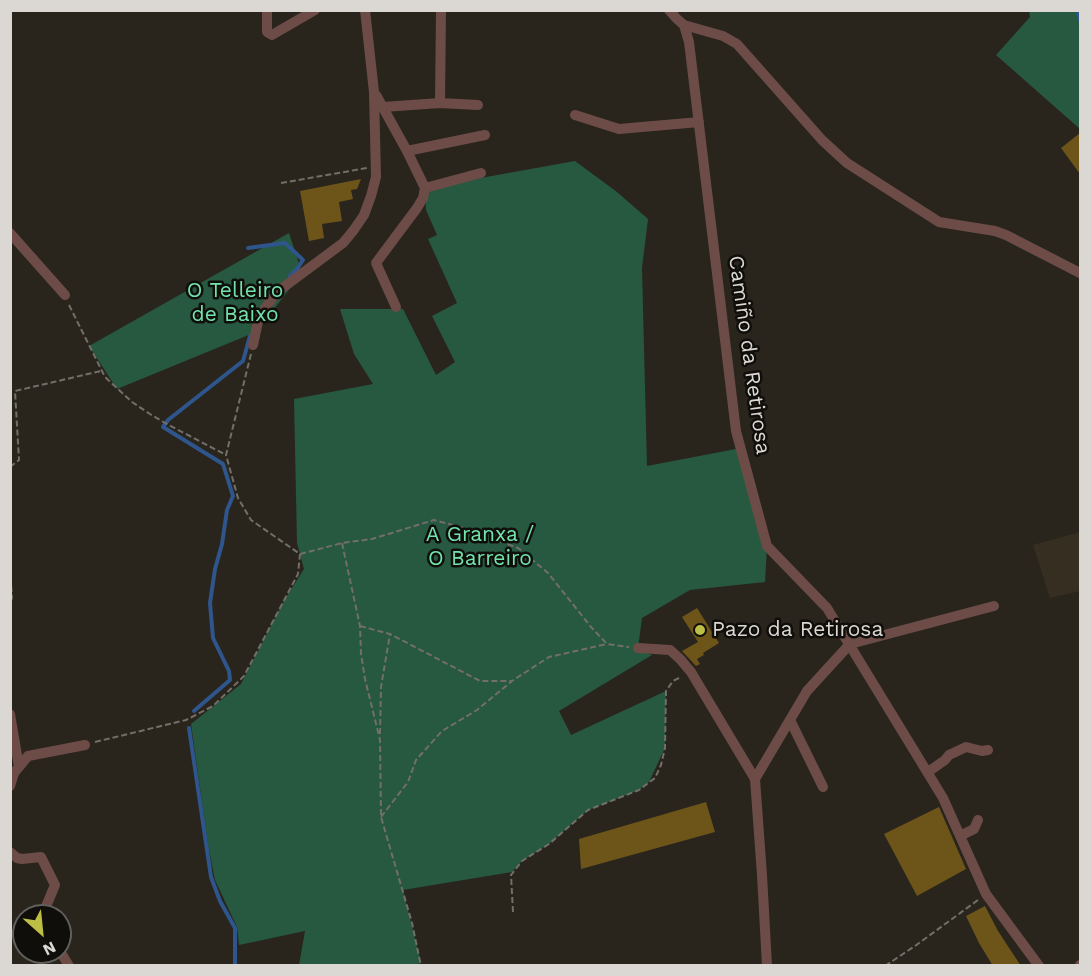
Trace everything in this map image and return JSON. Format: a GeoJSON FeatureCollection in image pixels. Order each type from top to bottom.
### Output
{"type":"FeatureCollection","features":[{"type":"Feature","properties":{"kind":"street"},"geometry":{"type":"LineString","coordinates":[[267,10],[267,32],[272,35],[315,10]]}},
{"type":"Feature","properties":{"kind":"street"},"geometry":{"type":"LineString","coordinates":[[253,345],[259,316],[271,300],[281,289],[343,243],[363,215],[371,196],[376,177],[374,92],[365,10]]}},
{"type":"Feature","properties":{"kind":"street"},"geometry":{"type":"LineString","coordinates":[[440,103],[441,10]]}},
{"type":"Feature","properties":{"kind":"street"},"geometry":{"type":"LineString","coordinates":[[669,10],[684,25],[723,36],[737,44],[822,140],[847,163],[939,222],[995,231],[1080,273]]}},
{"type":"Feature","properties":{"kind":"street","name":"Camiño da Retirosa"},"geometry":{"type":"LineString","coordinates":[[684,25],[689,42],[736,431],[767,546],[827,608],[943,798],[986,894],[1039,966]]}},
{"type":"Feature","properties":{"kind":"street"},"geometry":{"type":"LineString","coordinates":[[374,92],[425,188],[423,198],[417,208],[376,263],[396,307]]}},
{"type":"Feature","properties":{"kind":"street"},"geometry":{"type":"LineString","coordinates":[[382,107],[440,103],[478,105]]}},
{"type":"Feature","properties":{"kind":"street"},"geometry":{"type":"LineString","coordinates":[[575,115],[619,129],[699,122]]}},
{"type":"Feature","properties":{"kind":"street"},"geometry":{"type":"LineString","coordinates":[[407,151],[485,135]]}},
{"type":"Feature","properties":{"kind":"street"},"geometry":{"type":"LineString","coordinates":[[425,188],[481,173]]}},
{"type":"Feature","properties":{"kind":"street"},"geometry":{"type":"LineString","coordinates":[[10,233],[65,295]]}},
{"type":"Feature","properties":{"kind":"street"},"geometry":{"type":"LineString","coordinates":[[755,779],[807,691],[850,644],[994,606]]}},
{"type":"Feature","properties":{"kind":"street"},"geometry":{"type":"LineString","coordinates":[[638,648],[670,650],[680,659],[691,672],[755,779],[767,966]]}},
{"type":"Feature","properties":{"kind":"street"},"geometry":{"type":"LineString","coordinates":[[10,714],[19,767]]}},
{"type":"Feature","properties":{"kind":"street"},"geometry":{"type":"LineString","coordinates":[[790,720],[823,787]]}},
{"type":"Feature","properties":{"kind":"street"},"geometry":{"type":"LineString","coordinates":[[10,786],[14,773],[28,756],[85,745]]}},
{"type":"Feature","properties":{"kind":"street"},"geometry":{"type":"LineString","coordinates":[[928,772],[949,755],[966,747],[982,751],[988,750]]}},
{"type":"Feature","properties":{"kind":"street"},"geometry":{"type":"LineString","coordinates":[[960,836],[974,829],[978,820]]}},
{"type":"Feature","properties":{"kind":"street"},"geometry":{"type":"LineString","coordinates":[[10,852],[22,860],[41,857],[55,885],[47,904]]}},
{"type":"Feature","properties":{"kind":"path"},"geometry":{"type":"LineString","coordinates":[[280,183],[375,167]]}},
{"type":"Feature","properties":{"kind":"path"},"geometry":{"type":"LineString","coordinates":[[65,295],[105,377],[132,402],[165,423],[226,455]]}},
{"type":"Feature","properties":{"kind":"path"},"geometry":{"type":"LineString","coordinates":[[253,345],[226,455],[238,498],[251,520],[300,554],[342,543],[372,539],[434,520],[464,528],[518,548],[548,573],[607,644]]}},
{"type":"Feature","properties":{"kind":"path"},"geometry":{"type":"LineString","coordinates":[[10,467],[19,460],[15,391],[102,371]]}},
{"type":"Feature","properties":{"kind":"path"},"geometry":{"type":"LineString","coordinates":[[342,543],[360,626],[365,680],[380,740]]}},
{"type":"Feature","properties":{"kind":"path"},"geometry":{"type":"LineString","coordinates":[[85,745],[186,720],[213,706],[244,676],[298,574],[300,554]]}},
{"type":"Feature","properties":{"kind":"path"},"geometry":{"type":"LineString","coordinates":[[10,568],[12,598],[10,603]]}},
{"type":"Feature","properties":{"kind":"path"},"geometry":{"type":"LineString","coordinates":[[360,626],[390,634],[480,681],[512,681]]}},
{"type":"Feature","properties":{"kind":"path"},"geometry":{"type":"LineString","coordinates":[[390,634],[381,687],[381,817],[412,923],[421,966]]}},
{"type":"Feature","properties":{"kind":"path"},"geometry":{"type":"LineString","coordinates":[[381,817],[408,782],[416,760],[442,731],[477,710],[512,681],[549,657],[607,644],[638,648]]}},
{"type":"Feature","properties":{"kind":"path"},"geometry":{"type":"LineString","coordinates":[[513,912],[511,875],[522,861],[549,844],[588,810],[639,790],[655,778],[665,748],[666,691],[673,681],[691,672]]}},
{"type":"Feature","properties":{"kind":"path"},"geometry":{"type":"LineString","coordinates":[[885,966],[986,894]]}},
{"type":"Feature","properties":{"kind":"shaded area"},"geometry":{"type":"Polygon","coordinates":[[[1080,532],[1080,591],[1050,598],[1033,545],[1080,532]]]}},
{"type":"Feature","properties":{"kind":"green space"},"geometry":{"type":"Polygon","coordinates":[[[1029,11],[1080,11],[1080,129],[996,55],[1030,17],[1029,11]]]}},
{"type":"Feature","properties":{"kind":"green space","name":"A Granxa / O Barreiro"},"geometry":{"type":"Polygon","coordinates":[[[575,161],[617,192],[648,219],[642,268],[647,466],[741,448],[767,546],[765,582],[690,590],[642,618],[638,648],[652,655],[559,711],[571,735],[666,691],[665,748],[649,782],[639,790],[588,810],[549,844],[522,861],[512,872],[403,890],[421,963],[413,966],[299,965],[305,931],[239,945],[237,927],[215,880],[191,724],[241,684],[283,602],[304,569],[297,543],[294,399],[373,384],[354,354],[340,309],[403,309],[436,375],[455,362],[432,316],[457,303],[428,239],[437,235],[426,210],[425,188],[575,161]]]}},
{"type":"Feature","properties":{"kind":"green space","name":"O Telleiro de Baixo"},"geometry":{"type":"Polygon","coordinates":[[[289,233],[302,273],[256,332],[117,389],[89,346],[289,233]]]}},
{"type":"Feature","properties":{"kind":"building"},"geometry":{"type":"Polygon","coordinates":[[[1080,133],[1080,174],[1061,148],[1080,133]]]}},
{"type":"Feature","properties":{"kind":"building"},"geometry":{"type":"Polygon","coordinates":[[[361,179],[357,189],[351,190],[353,199],[339,202],[342,221],[322,224],[324,238],[309,241],[300,191],[361,179]]]}},
{"type":"Feature","properties":{"kind":"building","name":"Pazo da Retirosa"},"geometry":{"type":"Polygon","coordinates":[[[697,608],[719,643],[697,659],[700,664],[696,666],[682,651],[698,642],[682,617],[697,608]]]}},
{"type":"Feature","properties":{"kind":"building"},"geometry":{"type":"Polygon","coordinates":[[[706,802],[715,832],[581,869],[579,839],[706,802]]]}},
{"type":"Feature","properties":{"kind":"building"},"geometry":{"type":"Polygon","coordinates":[[[939,807],[966,869],[917,896],[884,834],[939,807]]]}},
{"type":"Feature","properties":{"kind":"building"},"geometry":{"type":"Polygon","coordinates":[[[985,906],[1021,966],[993,966],[979,943],[966,916],[985,906]]]}},
{"type":"Feature","properties":{"kind":"waterway"},"geometry":{"type":"LineString","coordinates":[[1077,10],[1080,20]]}},
{"type":"Feature","properties":{"kind":"waterway"},"geometry":{"type":"LineString","coordinates":[[248,248],[285,243],[303,260],[290,276]]}},
{"type":"Feature","properties":{"kind":"waterway"},"geometry":{"type":"LineString","coordinates":[[194,711],[230,680],[229,671],[213,638],[210,603],[227,510],[233,496],[223,464],[163,427],[168,420],[243,361],[250,336]]}},
{"type":"Feature","properties":{"kind":"waterway"},"geometry":{"type":"LineString","coordinates":[[189,728],[211,877],[220,901],[235,928],[235,966]]}},
{"type":"Feature","properties":{"kind":"place","name":"Pazo da Retirosa"},"geometry":{"type":"Point","coordinates":[700,630]}}]}
